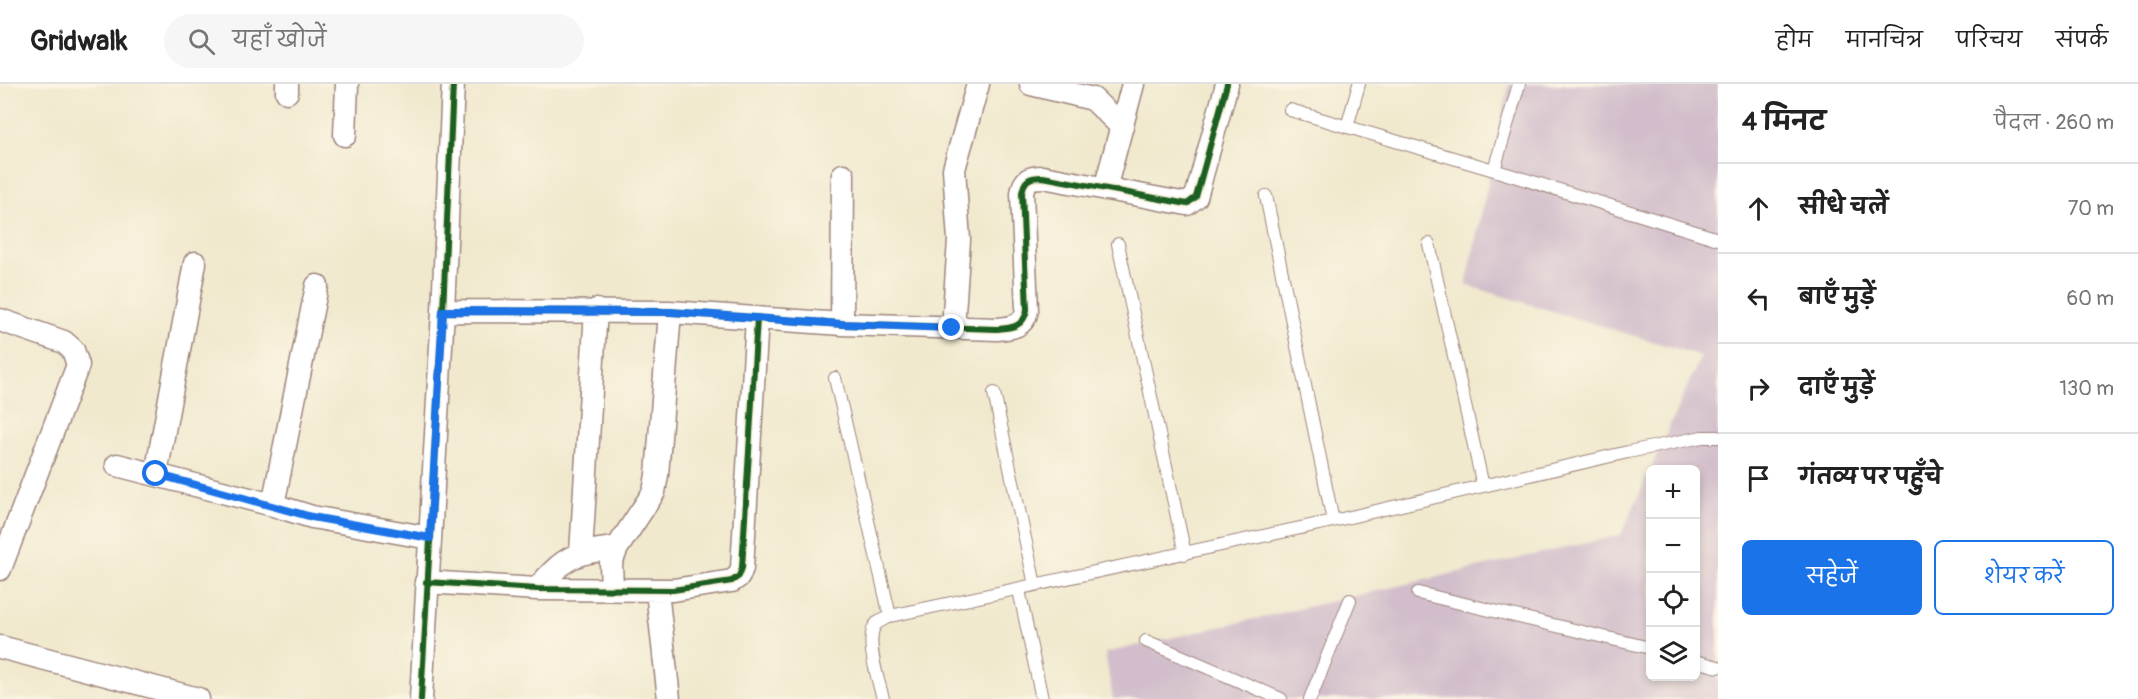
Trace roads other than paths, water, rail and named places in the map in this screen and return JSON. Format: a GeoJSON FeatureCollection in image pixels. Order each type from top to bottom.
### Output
{"type":"FeatureCollection","features":[{"type":"Feature","properties":{"kind":"street"},"geometry":{"type":"LineString","coordinates":[[345,135],[347,84]]}},
{"type":"Feature","properties":{"kind":"street"},"geometry":{"type":"LineString","coordinates":[[421,699],[443,311],[453,84]]}},
{"type":"Feature","properties":{"kind":"street"},"geometry":{"type":"LineString","coordinates":[[952,328],[959,240],[954,169],[978,84]]}},
{"type":"Feature","properties":{"kind":"street"},"geometry":{"type":"LineString","coordinates":[[1031,84],[1093,99],[1122,127]]}},
{"type":"Feature","properties":{"kind":"street"},"geometry":{"type":"LineString","coordinates":[[1105,189],[1133,84]]}},
{"type":"Feature","properties":{"kind":"street"},"geometry":{"type":"LineString","coordinates":[[443,311],[596,310],[670,312],[842,324],[952,328],[1018,326],[1025,319],[1027,310],[1022,193],[1026,180],[1043,177],[1187,204],[1196,197],[1227,84]]}},
{"type":"Feature","properties":{"kind":"street"},"geometry":{"type":"LineString","coordinates":[[842,324],[843,176]]}},
{"type":"Feature","properties":{"kind":"street"},"geometry":{"type":"LineString","coordinates":[[156,474],[195,263]]}},
{"type":"Feature","properties":{"kind":"street"},"geometry":{"type":"LineString","coordinates":[[273,505],[317,286]]}},
{"type":"Feature","properties":{"kind":"street"},"geometry":{"type":"LineString","coordinates":[[581,553],[596,310]]}},
{"type":"Feature","properties":{"kind":"street"},"geometry":{"type":"LineString","coordinates":[[612,589],[611,563],[617,548],[654,492],[670,312]]}},
{"type":"Feature","properties":{"kind":"street"},"geometry":{"type":"LineString","coordinates":[[426,582],[537,589],[657,591],[720,585],[739,576],[742,568],[757,318]]}},
{"type":"Feature","properties":{"kind":"street"},"geometry":{"type":"LineString","coordinates":[[0,320],[64,342],[73,350],[78,365],[0,569]]}},
{"type":"Feature","properties":{"kind":"street"},"geometry":{"type":"LineString","coordinates":[[117,465],[312,517],[430,538]]}},
{"type":"Feature","properties":{"kind":"street"},"geometry":{"type":"LineString","coordinates":[[537,589],[555,568],[567,559],[581,553],[617,548]]}},
{"type":"Feature","properties":{"kind":"street"},"geometry":{"type":"LineString","coordinates":[[657,591],[669,699]]}},
{"type":"Feature","properties":{"kind":"street"},"geometry":{"type":"LineString","coordinates":[[0,647],[198,699]]}},
{"type":"Feature","properties":{"kind":"lane"},"geometry":{"type":"LineString","coordinates":[[1347,127],[1359,84]]}},
{"type":"Feature","properties":{"kind":"lane"},"geometry":{"type":"LineString","coordinates":[[1494,170],[1519,84]]}},
{"type":"Feature","properties":{"kind":"lane"},"geometry":{"type":"LineString","coordinates":[[1290,110],[1718,239]]}},
{"type":"Feature","properties":{"kind":"lane"},"geometry":{"type":"LineString","coordinates":[[1266,196],[1333,521]]}},
{"type":"Feature","properties":{"kind":"lane"},"geometry":{"type":"LineString","coordinates":[[1118,244],[1185,554]]}},
{"type":"Feature","properties":{"kind":"lane"},"geometry":{"type":"LineString","coordinates":[[1429,244],[1483,486]]}},
{"type":"Feature","properties":{"kind":"lane"},"geometry":{"type":"LineString","coordinates":[[835,378],[890,616]]}},
{"type":"Feature","properties":{"kind":"lane"},"geometry":{"type":"LineString","coordinates":[[994,393],[1035,585]]}},
{"type":"Feature","properties":{"kind":"lane"},"geometry":{"type":"LineString","coordinates":[[883,699],[872,652],[871,636],[876,624],[890,616],[1185,554],[1629,452],[1702,437],[1718,436]]}},
{"type":"Feature","properties":{"kind":"lane"},"geometry":{"type":"LineString","coordinates":[[1019,590],[1041,699]]}},
{"type":"Feature","properties":{"kind":"lane"},"geometry":{"type":"LineString","coordinates":[[1418,593],[1646,647]]}},
{"type":"Feature","properties":{"kind":"lane"},"geometry":{"type":"LineString","coordinates":[[1310,699],[1350,600]]}},
{"type":"Feature","properties":{"kind":"lane"},"geometry":{"type":"LineString","coordinates":[[1146,641],[1281,699]]}},
{"type":"Feature","properties":{"kind":"lane"},"geometry":{"type":"LineString","coordinates":[[1700,662],[1718,667]]}}]}
